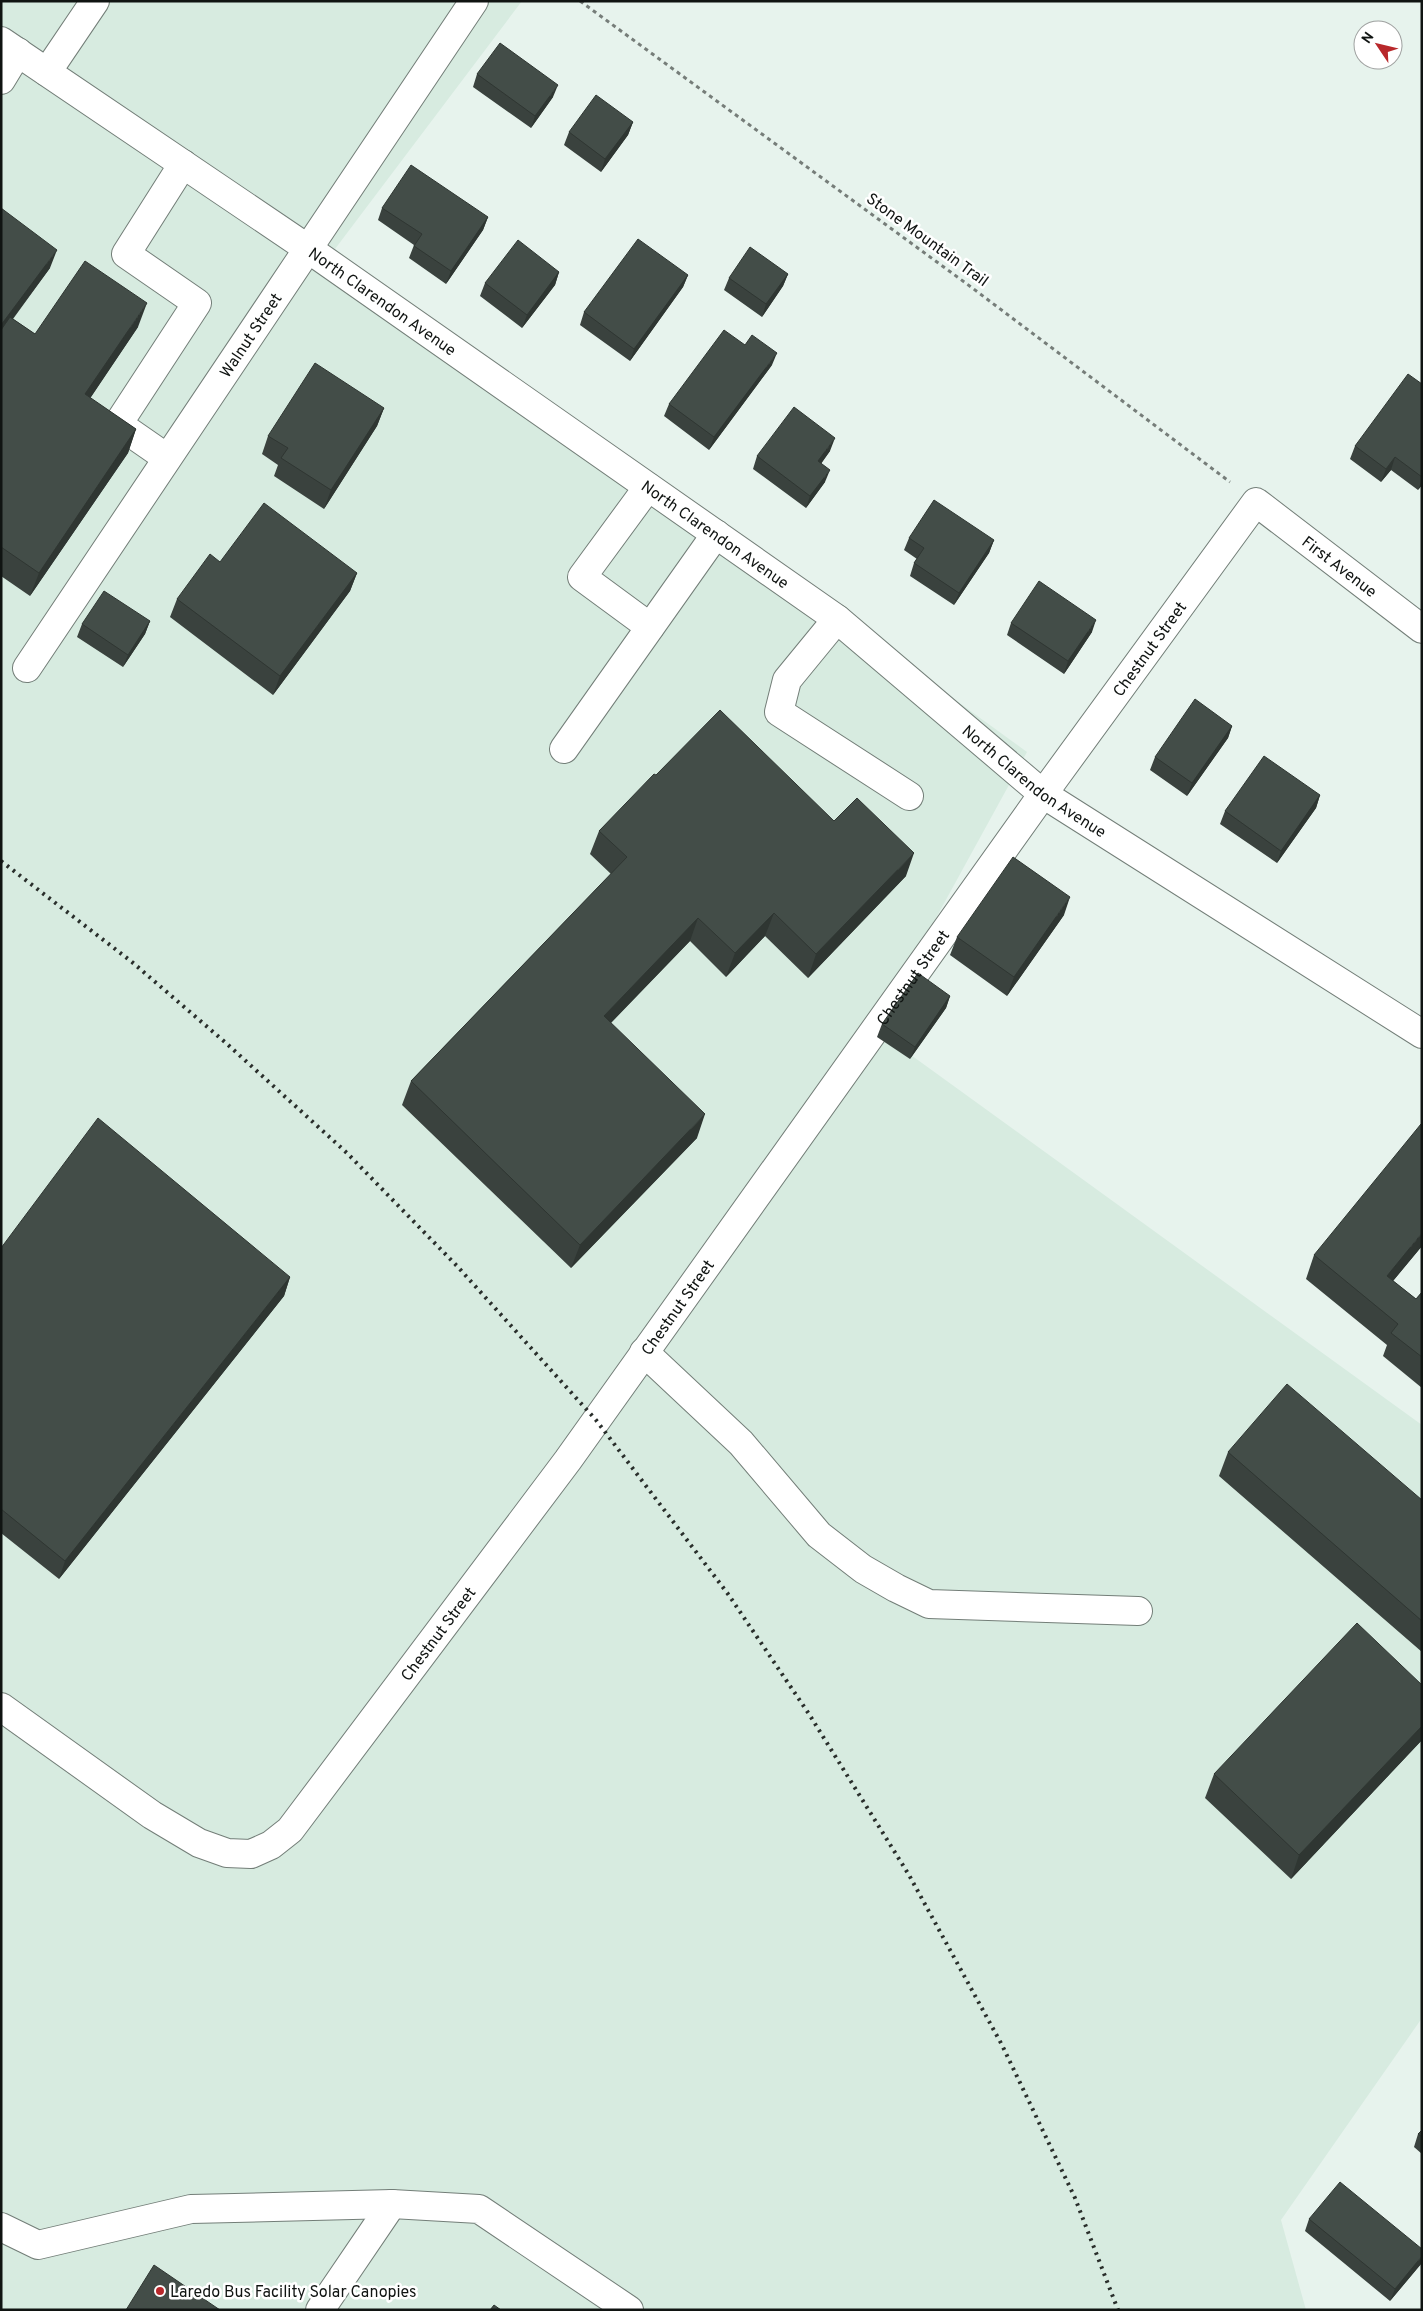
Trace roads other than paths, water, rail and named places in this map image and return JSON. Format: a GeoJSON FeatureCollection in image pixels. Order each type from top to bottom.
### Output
{"type":"FeatureCollection","features":[{"type":"Feature","properties":{"kind":"street"},"geometry":{"type":"LineString","coordinates":[[47,72],[95,1]]}},
{"type":"Feature","properties":{"kind":"street","name":"Walnut Street"},"geometry":{"type":"LineString","coordinates":[[27,668],[474,1]]}},
{"type":"Feature","properties":{"kind":"street"},"geometry":{"type":"LineString","coordinates":[[1,80],[10,47]]}},
{"type":"Feature","properties":{"kind":"street","name":"North Clarendon Avenue"},"geometry":{"type":"LineString","coordinates":[[10,47],[307,248],[837,619],[1043,794],[1422,1034]]}},
{"type":"Feature","properties":{"kind":"street"},"geometry":{"type":"LineString","coordinates":[[167,458],[118,424],[197,303],[126,254],[184,164]]}},
{"type":"Feature","properties":{"kind":"street"},"geometry":{"type":"LineString","coordinates":[[648,487],[582,577],[650,627]]}},
{"type":"Feature","properties":{"kind":"street","name":"First Avenue"},"geometry":{"type":"LineString","coordinates":[[1256,502],[1422,629]]}},
{"type":"Feature","properties":{"kind":"street","name":"Chestnut Street"},"geometry":{"type":"LineString","coordinates":[[1,1707],[152,1815],[199,1843],[227,1853],[252,1854],[271,1845],[290,1830],[317,1797],[568,1460],[1043,794],[1256,502]]}},
{"type":"Feature","properties":{"kind":"street"},"geometry":{"type":"LineString","coordinates":[[564,750],[716,534]]}},
{"type":"Feature","properties":{"kind":"street"},"geometry":{"type":"LineString","coordinates":[[837,619],[787,680],[779,712],[909,796]]}},
{"type":"Feature","properties":{"kind":"street"},"geometry":{"type":"LineString","coordinates":[[644,1352],[741,1443],[819,1535],[863,1569],[896,1588],[929,1604],[1138,1611]]}},
{"type":"Feature","properties":{"kind":"street"},"geometry":{"type":"LineString","coordinates":[[320,2310],[392,2204]]}},
{"type":"Feature","properties":{"kind":"street"},"geometry":{"type":"LineString","coordinates":[[1,2228],[38,2245],[191,2209],[392,2204],[478,2209],[629,2310]]}},
{"type":"Feature","properties":{"kind":"railway"},"geometry":{"type":"LineString","coordinates":[[1,861],[132,962],[226,1043],[347,1153],[457,1266],[596,1420],[728,1594],[809,1714],[909,1875],[1002,2045],[1075,2198],[1118,2310]]}},
{"type":"Feature","properties":{"kind":"place","name":"Laredo Bus Facility Solar Canopies"},"geometry":{"type":"Point","coordinates":[160,2291]}}]}
